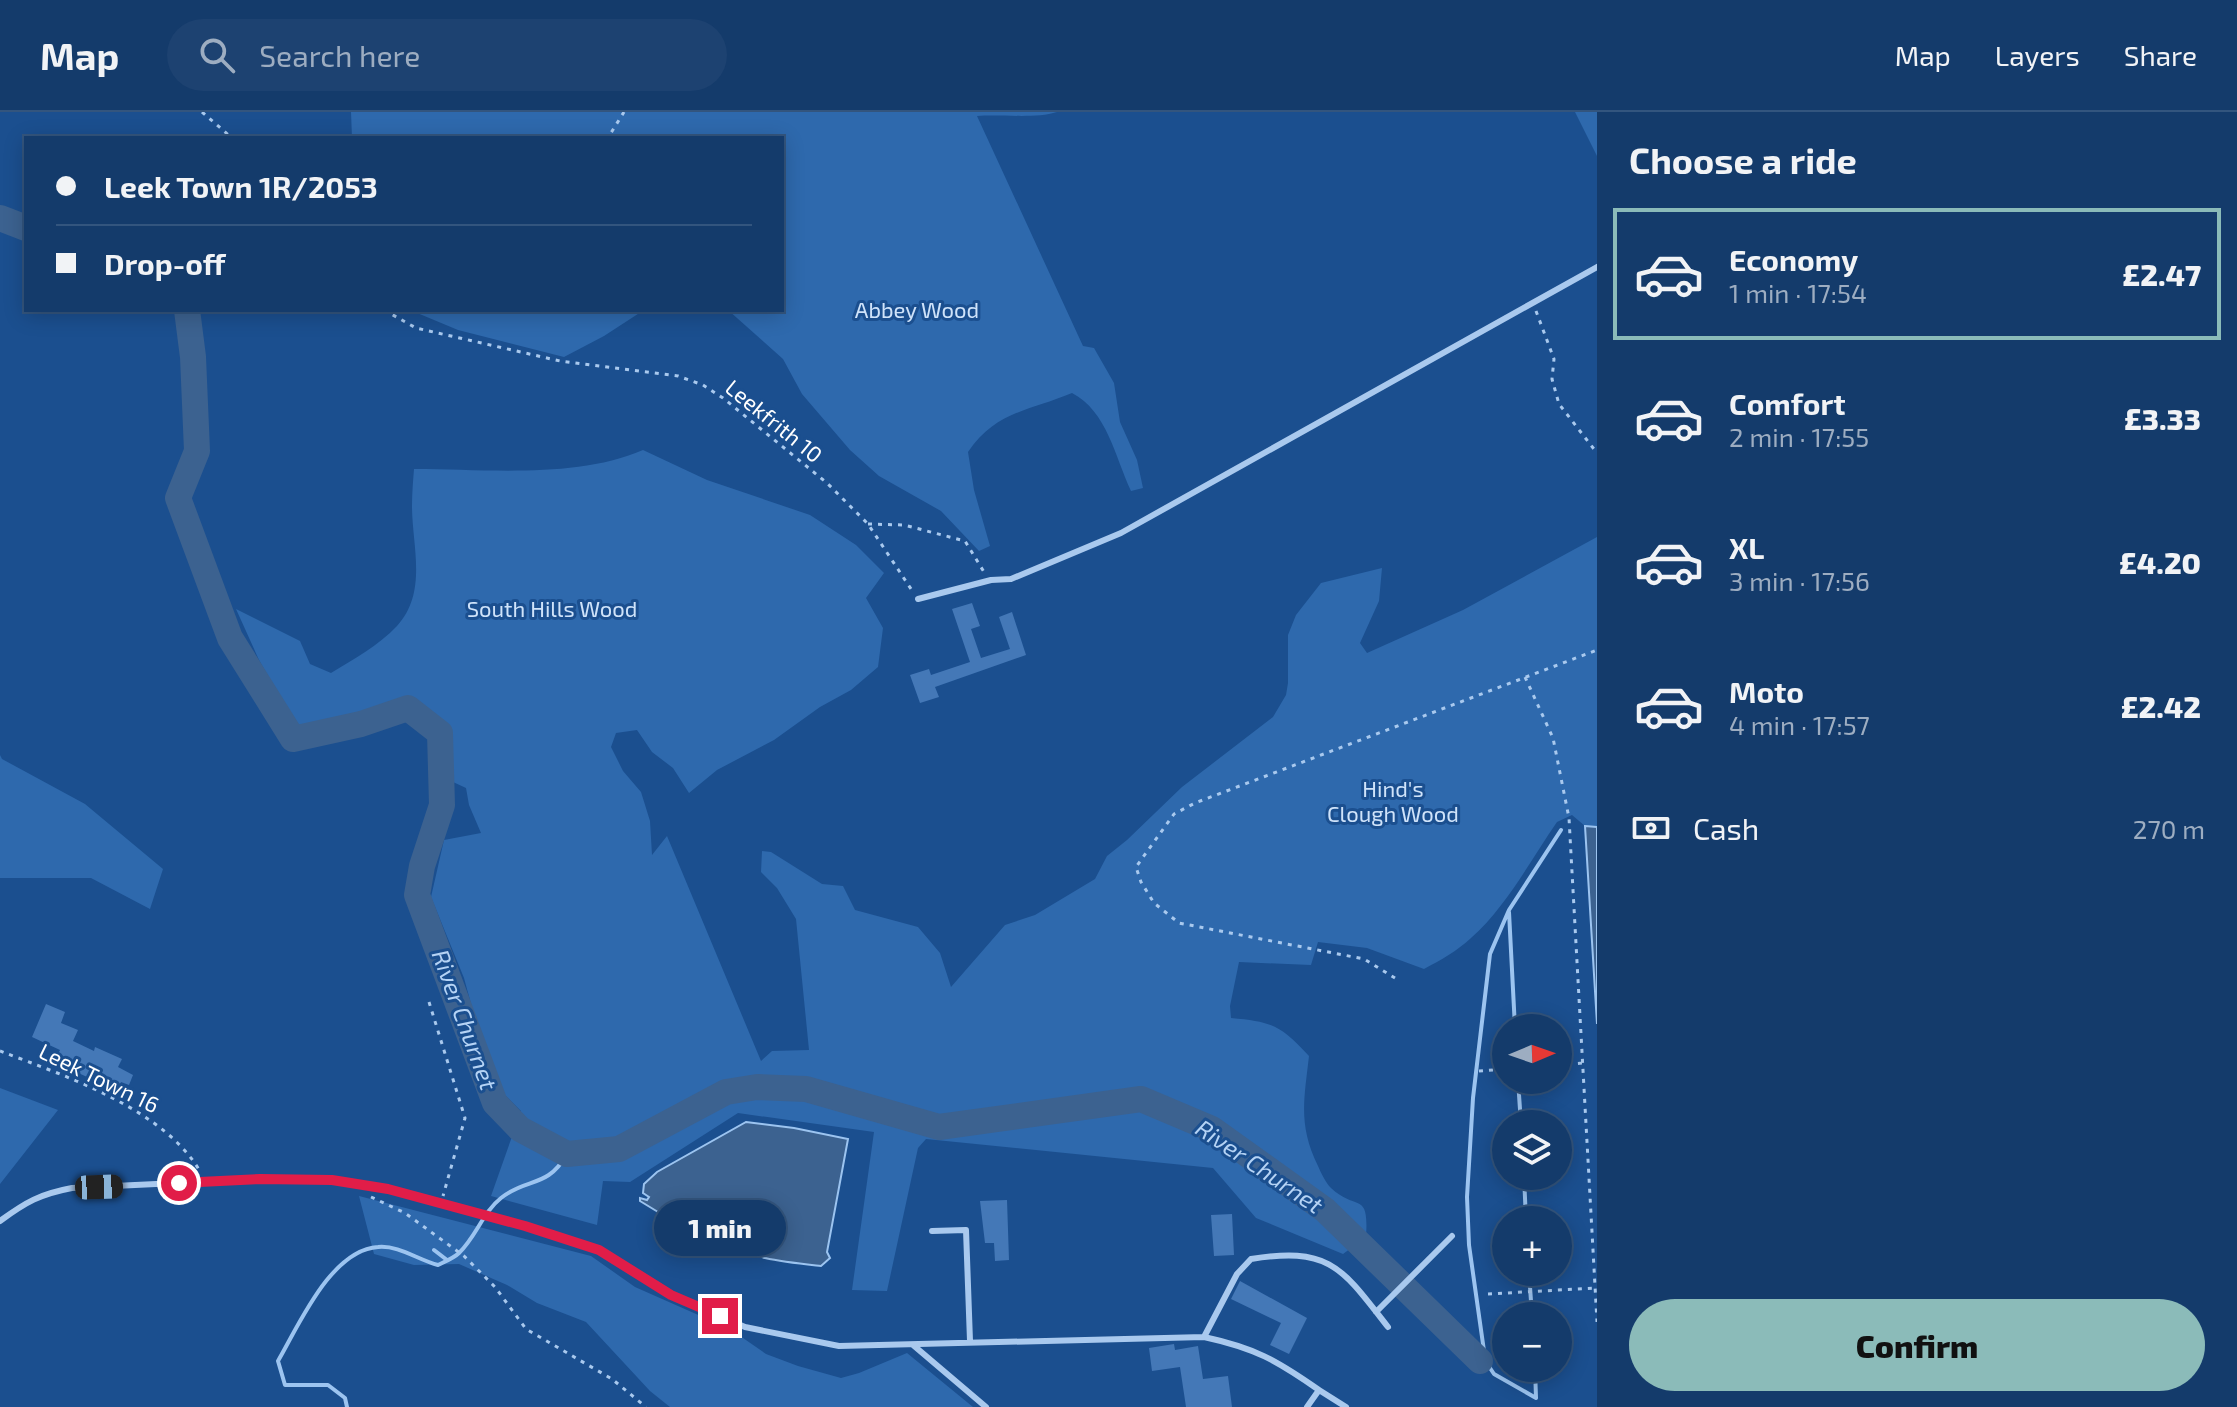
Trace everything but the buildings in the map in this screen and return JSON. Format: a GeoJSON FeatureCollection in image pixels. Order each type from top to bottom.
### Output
{"type":"FeatureCollection","features":[{"type":"Feature","properties":{"kind":"lane"},"geometry":{"type":"LineString","coordinates":[[918,599],[991,580],[1011,579],[1121,533],[1597,267]]}},
{"type":"Feature","properties":{"kind":"lane"},"geometry":{"type":"LineString","coordinates":[[0,1221],[45,1193],[72,1188],[260,1179],[332,1180],[388,1189],[525,1226],[599,1250],[671,1295],[745,1327],[839,1346],[1204,1337],[1241,1344],[1276,1360],[1346,1407]]}},
{"type":"Feature","properties":{"kind":"lane"},"geometry":{"type":"LineString","coordinates":[[932,1231],[966,1230],[970,1341]]}},
{"type":"Feature","properties":{"kind":"lane"},"geometry":{"type":"LineString","coordinates":[[1376,1312],[1452,1236]]}},
{"type":"Feature","properties":{"kind":"lane"},"geometry":{"type":"LineString","coordinates":[[1204,1337],[1237,1274],[1251,1259],[1273,1255],[1303,1254],[1334,1267],[1388,1327]]}},
{"type":"Feature","properties":{"kind":"lane"},"geometry":{"type":"LineString","coordinates":[[913,1345],[986,1407]]}},
{"type":"Feature","properties":{"kind":"lane"},"geometry":{"type":"LineString","coordinates":[[1307,1407],[1319,1390]]}},
{"type":"Feature","properties":{"kind":"path"},"geometry":{"type":"LineString","coordinates":[[202,112],[230,136]]}},
{"type":"Feature","properties":{"kind":"path"},"geometry":{"type":"LineString","coordinates":[[609,136],[624,112]]}},
{"type":"Feature","properties":{"kind":"path"},"geometry":{"type":"LineString","coordinates":[[1533,304],[1554,359],[1552,379],[1559,404],[1597,453]]}},
{"type":"Feature","properties":{"kind":"path","name":"Leekfrith 10"},"geometry":{"type":"LineString","coordinates":[[388,312],[416,328],[560,361],[678,376],[703,385],[827,483],[868,524],[918,599]]}},
{"type":"Feature","properties":{"kind":"path"},"geometry":{"type":"LineString","coordinates":[[868,524],[904,525],[965,541],[991,580]]}},
{"type":"Feature","properties":{"kind":"path"},"geometry":{"type":"LineString","coordinates":[[1395,978],[1364,959],[1179,923],[1154,903],[1136,867],[1174,814],[1195,803],[1597,650]]}},
{"type":"Feature","properties":{"kind":"path"},"geometry":{"type":"LineString","coordinates":[[1525,677],[1553,738],[1569,818],[1597,1322]]}},
{"type":"Feature","properties":{"kind":"path"},"geometry":{"type":"LineString","coordinates":[[429,1002],[465,1118],[441,1203]]}},
{"type":"Feature","properties":{"kind":"path","name":"Leek Town 16"},"geometry":{"type":"LineString","coordinates":[[0,1051],[69,1077],[157,1123],[195,1163],[206,1182]]}},
{"type":"Feature","properties":{"kind":"path"},"geometry":{"type":"LineString","coordinates":[[1572,1064],[1583,1063]]}},
{"type":"Feature","properties":{"kind":"path"},"geometry":{"type":"LineString","coordinates":[[1479,1071],[1492,1070]]}},
{"type":"Feature","properties":{"kind":"path"},"geometry":{"type":"LineString","coordinates":[[356,1184],[369,1196],[405,1213],[464,1256],[495,1287],[526,1329],[612,1379],[646,1407]]}},
{"type":"Feature","properties":{"kind":"path"},"geometry":{"type":"LineString","coordinates":[[1488,1294],[1595,1288]]}},
{"type":"Feature","properties":{"kind":"green space","name":"Abbey Wood"},"geometry":{"type":"Polygon","coordinates":[[[351,112],[1057,112],[1028,116],[977,116],[1083,346],[1094,348],[1114,383],[1120,422],[1137,460],[1143,488],[1131,491],[1102,423],[1084,401],[1072,393],[1002,420],[979,438],[968,452],[974,490],[990,546],[979,551],[941,511],[879,476],[850,450],[802,394],[783,359],[730,312],[784,312],[784,136],[352,136],[351,112]]]}},
{"type":"Feature","properties":{"kind":"green space"},"geometry":{"type":"Polygon","coordinates":[[[1575,112],[1597,112],[1597,156],[1575,112]]]}},
{"type":"Feature","properties":{"kind":"green space"},"geometry":{"type":"Polygon","coordinates":[[[415,312],[641,312],[564,357],[458,330],[415,312]]]}},
{"type":"Feature","properties":{"kind":"green space","name":"Hind's Clough Wood"},"geometry":{"type":"Polygon","coordinates":[[[643,450],[707,480],[810,515],[856,545],[884,573],[866,598],[883,628],[878,667],[851,690],[820,707],[774,740],[717,770],[689,793],[673,768],[652,752],[637,730],[616,733],[611,747],[623,771],[641,792],[650,821],[652,855],[667,836],[761,1061],[772,1051],[809,1050],[796,919],[777,888],[761,872],[762,851],[771,852],[822,884],[843,886],[855,910],[918,927],[940,953],[951,987],[1005,925],[1035,915],[1095,879],[1107,856],[1182,787],[1273,717],[1286,695],[1288,635],[1296,615],[1321,583],[1382,568],[1379,601],[1360,643],[1367,653],[1463,610],[1597,537],[1597,827],[1585,826],[1572,815],[1557,822],[1484,926],[1460,947],[1424,969],[1367,948],[1318,942],[1311,965],[1239,962],[1230,1006],[1231,1018],[1275,1027],[1309,1056],[1304,1112],[1307,1138],[1322,1175],[1331,1188],[1363,1207],[1366,1237],[1343,1254],[1256,1218],[1213,1168],[926,1139],[918,1148],[887,1291],[852,1290],[874,1132],[738,1113],[630,1182],[603,1181],[597,1225],[491,1196],[521,1111],[501,1091],[482,1044],[464,978],[431,897],[444,840],[481,833],[469,805],[466,788],[453,782],[447,733],[410,704],[357,722],[357,715],[297,728],[259,660],[236,609],[300,641],[310,664],[331,673],[366,652],[390,633],[407,613],[416,568],[412,506],[414,469],[560,469],[617,459],[643,450]]]}},
{"type":"Feature","properties":{"kind":"green space"},"geometry":{"type":"Polygon","coordinates":[[[0,755],[2,759],[85,804],[163,869],[150,909],[91,878],[0,878],[0,755]]]}},
{"type":"Feature","properties":{"kind":"green space"},"geometry":{"type":"Polygon","coordinates":[[[0,1088],[58,1110],[0,1184],[0,1088]]]}},
{"type":"Feature","properties":{"kind":"green space"},"geometry":{"type":"Polygon","coordinates":[[[359,1196],[591,1256],[635,1287],[730,1329],[766,1354],[798,1366],[841,1378],[907,1353],[973,1407],[670,1407],[650,1391],[586,1322],[537,1303],[507,1285],[459,1264],[414,1265],[374,1254],[359,1196]]]}},
{"type":"Feature","properties":{"kind":"shaded area"},"geometry":{"type":"Polygon","coordinates":[[[1585,826],[1597,827],[1597,1024],[1585,826]]]}},
{"type":"Feature","properties":{"kind":"shaded area"},"geometry":{"type":"Polygon","coordinates":[[[746,1122],[848,1139],[827,1252],[830,1258],[821,1266],[765,1258],[732,1247],[640,1201],[640,1198],[647,1200],[649,1197],[643,1193],[644,1184],[657,1172],[746,1122]]]}},
{"type":"Feature","properties":{"kind":"waterway","name":"River Churnet"},"geometry":{"type":"LineString","coordinates":[[0,218],[24,227]]}},
{"type":"Feature","properties":{"kind":"waterway","name":"River Churnet"},"geometry":{"type":"LineString","coordinates":[[187,312],[193,357],[197,451],[178,498],[230,638],[293,739],[361,724],[408,708],[440,733],[442,805],[422,866],[417,895],[495,1103],[520,1129],[567,1154],[619,1149],[726,1092],[757,1087],[806,1089],[939,1127],[1141,1099],[1212,1129],[1325,1210],[1480,1361]]}},
{"type":"Feature","properties":{"kind":"waterway"},"geometry":{"type":"LineString","coordinates":[[1484,1351],[1469,1245],[1467,1197],[1473,1098],[1490,954],[1509,910],[1561,830]]}},
{"type":"Feature","properties":{"kind":"waterway"},"geometry":{"type":"LineString","coordinates":[[1509,912],[1514,1014]]}},
{"type":"Feature","properties":{"kind":"waterway"},"geometry":{"type":"LineString","coordinates":[[1519,1094],[1520,1110]]}},
{"type":"Feature","properties":{"kind":"waterway"},"geometry":{"type":"LineString","coordinates":[[347,1407],[345,1398],[328,1385],[285,1385],[278,1361],[306,1310],[331,1275],[361,1251],[378,1247],[401,1250],[438,1265],[449,1260],[465,1247],[489,1210],[501,1198],[552,1173],[567,1154]]}},
{"type":"Feature","properties":{"kind":"waterway"},"geometry":{"type":"LineString","coordinates":[[1525,1190],[1525,1206]]}},
{"type":"Feature","properties":{"kind":"waterway"},"geometry":{"type":"LineString","coordinates":[[434,1250],[447,1260]]}},
{"type":"Feature","properties":{"kind":"waterway"},"geometry":{"type":"LineString","coordinates":[[1530,1286],[1531,1302]]}},
{"type":"Feature","properties":{"kind":"waterway"},"geometry":{"type":"LineString","coordinates":[[1488,1365],[1494,1374],[1536,1398]]}},
{"type":"Feature","properties":{"kind":"waterway"},"geometry":{"type":"LineString","coordinates":[[1535,1382],[1536,1398]]}},
{"type":"Feature","properties":{"kind":"route"},"geometry":{"type":"LineString","coordinates":[[179,1183],[260,1179],[332,1180],[388,1189],[525,1226],[599,1250],[671,1295],[720,1316]]}},
{"type":"Feature","properties":{"kind":"park label","name":"South Hills Wood"},"geometry":{"type":"Point","coordinates":[552,609]}}]}
